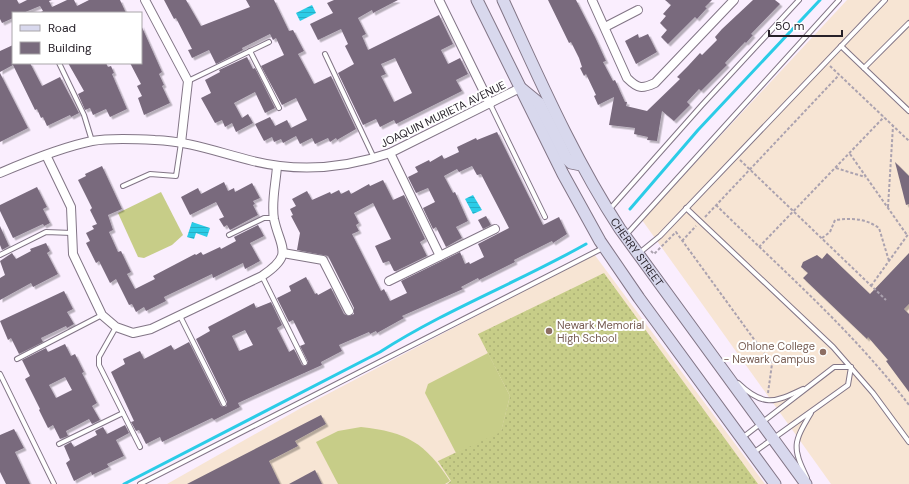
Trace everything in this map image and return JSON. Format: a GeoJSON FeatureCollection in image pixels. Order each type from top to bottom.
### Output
{"type":"FeatureCollection","features":[{"type":"Feature","properties":{"kind":"main road","name":"CHERRY STREET"},"geometry":{"type":"LineString","coordinates":[[477,0],[581,209],[604,247],[639,298],[775,484]]}},
{"type":"Feature","properties":{"kind":"main road","name":"CHERRY STREET"},"geometry":{"type":"LineString","coordinates":[[503,0],[581,165],[608,211],[806,484]]}},
{"type":"Feature","properties":{"kind":"main road"},"geometry":{"type":"LineString","coordinates":[[520,88],[539,103],[567,160],[571,163],[581,165]]}},
{"type":"Feature","properties":{"kind":"street"},"geometry":{"type":"LineString","coordinates":[[145,0],[188,81],[181,143]]}},
{"type":"Feature","properties":{"kind":"street"},"geometry":{"type":"LineString","coordinates":[[438,0],[490,104]]}},
{"type":"Feature","properties":{"kind":"street"},"geometry":{"type":"LineString","coordinates":[[592,0],[627,78],[635,86],[645,87],[655,83],[734,0]]}},
{"type":"Feature","properties":{"kind":"street"},"geometry":{"type":"LineString","coordinates":[[605,27],[638,10]]}},
{"type":"Feature","properties":{"kind":"street","name":"JOAQUIN MURIETA AVENUE"},"geometry":{"type":"LineString","coordinates":[[0,173],[92,141],[156,140],[181,143],[211,148],[278,166],[313,168],[374,158],[390,153],[520,88]]}},
{"type":"Feature","properties":{"kind":"street"},"geometry":{"type":"LineString","coordinates":[[390,153],[440,256]]}},
{"type":"Feature","properties":{"kind":"street"},"geometry":{"type":"LineString","coordinates":[[46,156],[71,207],[72,254],[102,315],[116,327],[133,333],[151,330],[262,276],[275,267],[283,253],[282,242],[274,218],[278,166]]}},
{"type":"Feature","properties":{"kind":"street"},"geometry":{"type":"LineString","coordinates":[[389,281],[495,229]]}},
{"type":"Feature","properties":{"kind":"street"},"geometry":{"type":"LineString","coordinates":[[283,253],[323,260],[349,311]]}},
{"type":"Feature","properties":{"kind":"lane"},"geometry":{"type":"LineString","coordinates":[[608,211],[702,105],[799,0]]}},
{"type":"Feature","properties":{"kind":"lane"},"geometry":{"type":"LineString","coordinates":[[625,236],[839,0]]}},
{"type":"Feature","properties":{"kind":"lane"},"geometry":{"type":"LineString","coordinates":[[638,254],[686,208],[885,0]]}},
{"type":"Feature","properties":{"kind":"lane"},"geometry":{"type":"LineString","coordinates":[[864,68],[909,23]]}},
{"type":"Feature","properties":{"kind":"lane"},"geometry":{"type":"LineString","coordinates":[[188,81],[269,42]]}},
{"type":"Feature","properties":{"kind":"lane"},"geometry":{"type":"LineString","coordinates":[[841,46],[909,111]]}},
{"type":"Feature","properties":{"kind":"lane"},"geometry":{"type":"LineString","coordinates":[[250,51],[279,108]]}},
{"type":"Feature","properties":{"kind":"lane"},"geometry":{"type":"LineString","coordinates":[[324,54],[374,158]]}},
{"type":"Feature","properties":{"kind":"lane"},"geometry":{"type":"LineString","coordinates":[[59,64],[84,115],[92,141]]}},
{"type":"Feature","properties":{"kind":"lane"},"geometry":{"type":"LineString","coordinates":[[490,104],[545,217]]}},
{"type":"Feature","properties":{"kind":"lane"},"geometry":{"type":"LineString","coordinates":[[123,186],[150,174],[176,176],[181,143]]}},
{"type":"Feature","properties":{"kind":"lane"},"geometry":{"type":"LineString","coordinates":[[686,208],[851,367],[876,397],[909,442]]}},
{"type":"Feature","properties":{"kind":"lane"},"geometry":{"type":"LineString","coordinates":[[229,235],[264,218],[274,218]]}},
{"type":"Feature","properties":{"kind":"lane"},"geometry":{"type":"LineString","coordinates":[[0,255],[46,232],[72,233]]}},
{"type":"Feature","properties":{"kind":"lane"},"geometry":{"type":"LineString","coordinates":[[140,484],[604,247]]}},
{"type":"Feature","properties":{"kind":"lane"},"geometry":{"type":"LineString","coordinates":[[262,276],[305,363]]}},
{"type":"Feature","properties":{"kind":"lane"},"geometry":{"type":"LineString","coordinates":[[17,359],[102,315]]}},
{"type":"Feature","properties":{"kind":"lane"},"geometry":{"type":"LineString","coordinates":[[180,316],[224,404]]}},
{"type":"Feature","properties":{"kind":"lane"},"geometry":{"type":"LineString","coordinates":[[116,327],[98,357],[99,365],[140,447]]}},
{"type":"Feature","properties":{"kind":"lane"},"geometry":{"type":"LineString","coordinates":[[719,364],[751,394],[767,401],[781,400],[811,386]]}},
{"type":"Feature","properties":{"kind":"lane"},"geometry":{"type":"LineString","coordinates":[[742,438],[834,367],[851,367]]}},
{"type":"Feature","properties":{"kind":"lane"},"geometry":{"type":"LineString","coordinates":[[753,453],[774,440],[848,384],[851,367]]}},
{"type":"Feature","properties":{"kind":"lane"},"geometry":{"type":"LineString","coordinates":[[0,374],[54,484]]}},
{"type":"Feature","properties":{"kind":"lane"},"geometry":{"type":"LineString","coordinates":[[810,484],[796,451],[798,436],[812,411]]}},
{"type":"Feature","properties":{"kind":"lane"},"geometry":{"type":"LineString","coordinates":[[59,444],[123,413]]}},
{"type":"Feature","properties":{"kind":"path"},"geometry":{"type":"LineString","coordinates":[[826,62],[909,141]]}},
{"type":"Feature","properties":{"kind":"path"},"geometry":{"type":"LineString","coordinates":[[725,194],[840,75]]}},
{"type":"Feature","properties":{"kind":"path"},"geometry":{"type":"LineString","coordinates":[[759,247],[884,117]]}},
{"type":"Feature","properties":{"kind":"path"},"geometry":{"type":"LineString","coordinates":[[888,208],[893,126]]}},
{"type":"Feature","properties":{"kind":"path"},"geometry":{"type":"LineString","coordinates":[[850,154],[907,235]]}},
{"type":"Feature","properties":{"kind":"path"},"geometry":{"type":"LineString","coordinates":[[736,156],[886,300]]}},
{"type":"Feature","properties":{"kind":"path"},"geometry":{"type":"LineString","coordinates":[[836,168],[866,178]]}},
{"type":"Feature","properties":{"kind":"path"},"geometry":{"type":"LineString","coordinates":[[716,205],[852,336],[890,380],[909,406]]}},
{"type":"Feature","properties":{"kind":"path"},"geometry":{"type":"LineString","coordinates":[[822,238],[830,232],[835,220],[852,217],[872,223],[879,228],[889,261]]}},
{"type":"Feature","properties":{"kind":"path"},"geometry":{"type":"LineString","coordinates":[[648,246],[654,254],[676,232],[772,364],[767,401]]}},
{"type":"Feature","properties":{"kind":"path"},"geometry":{"type":"LineString","coordinates":[[871,286],[909,233]]}},
{"type":"Feature","properties":{"kind":"shaded area","name":"Ohlone College - Newark Campus"},"geometry":{"type":"Polygon","coordinates":[[[847,0],[909,0],[909,484],[831,484],[642,220],[847,0]]]}},
{"type":"Feature","properties":{"kind":"shaded area","name":"Newark Memorial High School"},"geometry":{"type":"Polygon","coordinates":[[[594,254],[765,484],[167,484],[301,408],[594,254]]]}},
{"type":"Feature","properties":{"kind":"green space"},"geometry":{"type":"Polygon","coordinates":[[[161,192],[183,235],[172,245],[144,258],[138,257],[118,213],[161,192]]]}},
{"type":"Feature","properties":{"kind":"green space"},"geometry":{"type":"Polygon","coordinates":[[[604,273],[758,484],[447,484],[451,481],[438,461],[501,431],[510,396],[478,334],[604,273]]]}},
{"type":"Feature","properties":{"kind":"green space"},"geometry":{"type":"Polygon","coordinates":[[[488,353],[510,396],[501,432],[456,453],[425,393],[428,384],[488,353]]]}},
{"type":"Feature","properties":{"kind":"green space"},"geometry":{"type":"Polygon","coordinates":[[[361,427],[391,432],[403,436],[413,442],[432,457],[450,481],[445,484],[338,484],[316,442],[338,431],[361,427]]]}},
{"type":"Feature","properties":{"kind":"water"},"geometry":{"type":"Polygon","coordinates":[[[312,5],[316,13],[300,21],[296,13],[312,5]]]}},
{"type":"Feature","properties":{"kind":"water"},"geometry":{"type":"Polygon","coordinates":[[[473,195],[482,210],[473,214],[465,199],[473,195]]]}},
{"type":"Feature","properties":{"kind":"water"},"geometry":{"type":"Polygon","coordinates":[[[192,222],[210,228],[207,237],[196,233],[194,239],[187,237],[192,222]]]}},
{"type":"Feature","properties":{"kind":"building"},"geometry":{"type":"Polygon","coordinates":[[[0,0],[17,0],[19,4],[27,0],[52,0],[49,1],[52,7],[67,0],[74,0],[77,6],[89,0],[120,0],[126,12],[41,12],[43,11],[40,6],[25,12],[12,12],[12,18],[2,23],[0,19],[0,0]]]}},
{"type":"Feature","properties":{"kind":"building"},"geometry":{"type":"Polygon","coordinates":[[[164,0],[186,0],[201,26],[250,7],[246,0],[274,0],[289,31],[293,30],[304,51],[298,54],[314,84],[331,76],[356,129],[337,140],[336,138],[330,142],[328,138],[315,144],[312,138],[300,144],[296,136],[283,143],[281,139],[274,142],[272,137],[264,141],[255,124],[270,117],[275,126],[287,120],[291,128],[307,120],[296,98],[282,105],[261,66],[284,55],[276,38],[273,40],[270,34],[242,48],[243,50],[216,64],[209,50],[192,58],[188,50],[192,49],[176,18],[174,19],[164,0]]]}},
{"type":"Feature","properties":{"kind":"building"},"geometry":{"type":"Polygon","coordinates":[[[334,0],[398,0],[373,13],[372,10],[358,18],[366,34],[362,36],[368,50],[439,15],[453,44],[441,50],[448,64],[460,58],[468,74],[456,80],[462,91],[396,124],[394,120],[380,127],[376,119],[363,125],[338,73],[354,64],[345,46],[348,44],[341,29],[318,40],[310,24],[333,13],[327,3],[334,0]],[[395,58],[381,64],[386,74],[381,76],[394,102],[412,93],[395,58]]]}},
{"type":"Feature","properties":{"kind":"building"},"geometry":{"type":"Polygon","coordinates":[[[548,0],[576,0],[606,61],[603,62],[613,81],[615,80],[625,102],[627,102],[626,106],[647,111],[680,79],[677,77],[700,53],[702,55],[717,40],[715,37],[722,29],[753,0],[775,0],[780,4],[751,34],[753,35],[746,43],[745,42],[725,63],[727,65],[701,91],[699,89],[687,102],[690,105],[674,121],[662,111],[657,141],[647,140],[648,137],[634,134],[635,128],[609,125],[614,97],[598,105],[594,96],[596,95],[586,74],[584,76],[580,68],[582,67],[579,58],[571,42],[569,43],[548,0]]]}},
{"type":"Feature","properties":{"kind":"building"},"geometry":{"type":"Polygon","coordinates":[[[665,0],[712,0],[697,19],[695,17],[668,44],[661,37],[667,30],[660,23],[666,16],[663,14],[671,5],[665,0]]]}},
{"type":"Feature","properties":{"kind":"building"},"geometry":{"type":"Polygon","coordinates":[[[142,27],[162,72],[159,74],[164,85],[162,86],[170,103],[144,115],[138,98],[142,96],[137,86],[141,84],[131,64],[142,64],[142,27]]]}},
{"type":"Feature","properties":{"kind":"building"},"geometry":{"type":"Polygon","coordinates":[[[638,34],[639,38],[648,34],[657,52],[636,64],[625,41],[638,34]]]}},
{"type":"Feature","properties":{"kind":"building"},"geometry":{"type":"Polygon","coordinates":[[[12,45],[12,64],[31,64],[42,86],[60,77],[79,113],[71,117],[70,115],[47,126],[37,109],[35,110],[13,65],[0,72],[0,51],[12,45]]]}},
{"type":"Feature","properties":{"kind":"building"},"geometry":{"type":"Polygon","coordinates":[[[247,57],[253,69],[255,68],[275,108],[265,113],[255,92],[234,103],[242,118],[248,114],[253,123],[236,132],[232,123],[225,127],[222,120],[215,123],[201,98],[211,93],[205,80],[220,72],[219,70],[247,57]]]}},
{"type":"Feature","properties":{"kind":"building"},"geometry":{"type":"Polygon","coordinates":[[[69,64],[106,64],[108,67],[111,66],[114,73],[112,74],[127,109],[110,117],[106,109],[93,115],[90,108],[85,110],[78,94],[84,91],[69,64]]]}},
{"type":"Feature","properties":{"kind":"building"},"geometry":{"type":"Polygon","coordinates":[[[0,73],[28,128],[0,142],[0,73]]]}},
{"type":"Feature","properties":{"kind":"building"},"geometry":{"type":"Polygon","coordinates":[[[497,132],[543,225],[559,217],[567,234],[553,243],[552,241],[514,260],[515,262],[479,280],[478,278],[461,287],[463,289],[402,316],[404,318],[377,333],[376,331],[370,334],[369,332],[339,345],[342,351],[321,362],[322,365],[238,403],[240,407],[214,420],[212,418],[162,442],[160,437],[146,444],[139,430],[136,431],[131,422],[134,421],[111,372],[125,364],[123,359],[140,351],[144,359],[171,345],[174,350],[189,342],[221,406],[224,407],[227,406],[227,402],[196,339],[210,331],[208,327],[254,303],[256,308],[271,302],[282,325],[277,328],[289,352],[294,349],[302,365],[305,366],[308,362],[300,346],[305,344],[293,320],[289,322],[277,298],[291,291],[289,286],[306,277],[315,294],[317,293],[318,295],[331,288],[344,314],[349,316],[354,314],[354,308],[328,256],[297,250],[300,233],[291,216],[293,215],[290,209],[296,206],[292,199],[307,191],[312,200],[330,192],[331,194],[339,190],[341,194],[349,190],[351,194],[369,184],[370,186],[383,180],[393,200],[404,195],[425,239],[420,242],[427,256],[396,271],[394,271],[389,261],[383,263],[375,246],[391,239],[373,203],[354,213],[359,223],[356,225],[359,231],[352,234],[381,291],[384,289],[390,301],[407,293],[401,281],[460,252],[465,264],[469,262],[470,264],[484,257],[478,244],[509,228],[481,174],[477,175],[472,166],[459,172],[457,169],[444,176],[453,193],[455,192],[468,221],[456,227],[462,238],[446,247],[436,227],[433,229],[423,208],[435,202],[428,188],[416,193],[408,177],[418,172],[415,167],[429,160],[430,162],[442,155],[444,159],[459,152],[457,147],[476,138],[477,140],[497,132]],[[245,330],[232,336],[239,351],[253,345],[245,330]]]}},
{"type":"Feature","properties":{"kind":"building"},"geometry":{"type":"Polygon","coordinates":[[[895,162],[909,176],[909,204],[906,205],[895,162]]]}},
{"type":"Feature","properties":{"kind":"building"},"geometry":{"type":"Polygon","coordinates":[[[102,166],[122,209],[108,215],[113,230],[109,232],[118,252],[121,251],[131,272],[127,274],[135,289],[155,279],[153,276],[195,254],[196,255],[201,252],[203,255],[220,247],[221,249],[236,241],[234,237],[258,225],[264,236],[250,243],[260,261],[245,269],[243,263],[213,278],[212,274],[164,297],[166,301],[146,311],[144,307],[136,312],[132,304],[129,305],[116,279],[110,283],[99,261],[96,263],[86,243],[90,241],[86,233],[94,229],[92,226],[97,224],[90,210],[92,208],[78,180],[86,176],[85,174],[102,166]]]}},
{"type":"Feature","properties":{"kind":"building"},"geometry":{"type":"Polygon","coordinates":[[[224,182],[228,191],[234,188],[235,192],[252,183],[260,198],[253,201],[255,204],[253,205],[258,215],[230,230],[227,225],[224,227],[219,219],[224,217],[216,202],[190,215],[181,197],[198,188],[201,194],[224,182]]]}},
{"type":"Feature","properties":{"kind":"building"},"geometry":{"type":"Polygon","coordinates":[[[37,187],[47,207],[43,209],[50,223],[44,226],[43,224],[13,238],[0,211],[0,205],[37,187]]]}},
{"type":"Feature","properties":{"kind":"building"},"geometry":{"type":"Polygon","coordinates":[[[486,216],[491,225],[483,229],[478,220],[486,216]]]}},
{"type":"Feature","properties":{"kind":"building"},"geometry":{"type":"Polygon","coordinates":[[[0,226],[9,246],[2,250],[0,245],[0,226]]]}},
{"type":"Feature","properties":{"kind":"building"},"geometry":{"type":"Polygon","coordinates":[[[46,243],[50,251],[47,253],[58,274],[33,287],[31,283],[0,300],[0,278],[5,275],[0,261],[12,253],[16,259],[31,251],[30,249],[46,243]]]}},
{"type":"Feature","properties":{"kind":"building"},"geometry":{"type":"Polygon","coordinates":[[[827,253],[870,294],[909,253],[909,304],[904,309],[909,314],[909,392],[886,361],[888,360],[868,337],[867,339],[803,278],[808,273],[801,267],[803,262],[817,255],[822,259],[827,253]]]}},
{"type":"Feature","properties":{"kind":"building"},"geometry":{"type":"Polygon","coordinates":[[[64,291],[73,309],[67,312],[74,324],[67,328],[66,326],[41,338],[43,342],[19,354],[11,338],[8,340],[0,321],[64,291]]]}},
{"type":"Feature","properties":{"kind":"building"},"geometry":{"type":"Polygon","coordinates":[[[65,344],[71,356],[75,354],[84,372],[82,373],[97,403],[92,406],[100,420],[92,424],[89,419],[66,431],[68,436],[60,439],[53,425],[48,428],[39,410],[40,409],[25,379],[30,376],[22,360],[46,348],[48,352],[65,344]],[[65,377],[49,385],[56,398],[72,390],[65,377]]]}},
{"type":"Feature","properties":{"kind":"building"},"geometry":{"type":"Polygon","coordinates":[[[321,415],[326,424],[295,441],[298,446],[269,461],[280,484],[187,484],[321,415]]]}},
{"type":"Feature","properties":{"kind":"building"},"geometry":{"type":"Polygon","coordinates":[[[125,425],[129,433],[116,440],[124,456],[107,464],[109,467],[92,475],[91,472],[74,481],[66,463],[70,460],[64,446],[71,442],[74,447],[97,435],[95,431],[103,427],[107,434],[125,425]]]}},
{"type":"Feature","properties":{"kind":"building"},"geometry":{"type":"Polygon","coordinates":[[[14,429],[24,448],[15,452],[30,484],[6,484],[0,472],[0,435],[14,429]]]}},
{"type":"Feature","properties":{"kind":"building"},"geometry":{"type":"Polygon","coordinates":[[[315,470],[322,484],[289,484],[315,470]]]}},
{"type":"Feature","properties":{"kind":"waterway"},"geometry":{"type":"LineString","coordinates":[[630,209],[698,130],[820,0]]}},
{"type":"Feature","properties":{"kind":"waterway"},"geometry":{"type":"LineString","coordinates":[[124,484],[380,352],[456,309],[535,271],[586,244]]}},
{"type":"Feature","properties":{"kind":"place","name":"Newark Memorial High School"},"geometry":{"type":"Point","coordinates":[549,331]}},
{"type":"Feature","properties":{"kind":"place","name":"Ohlone College - Newark Campus"},"geometry":{"type":"Point","coordinates":[823,352]}}]}
